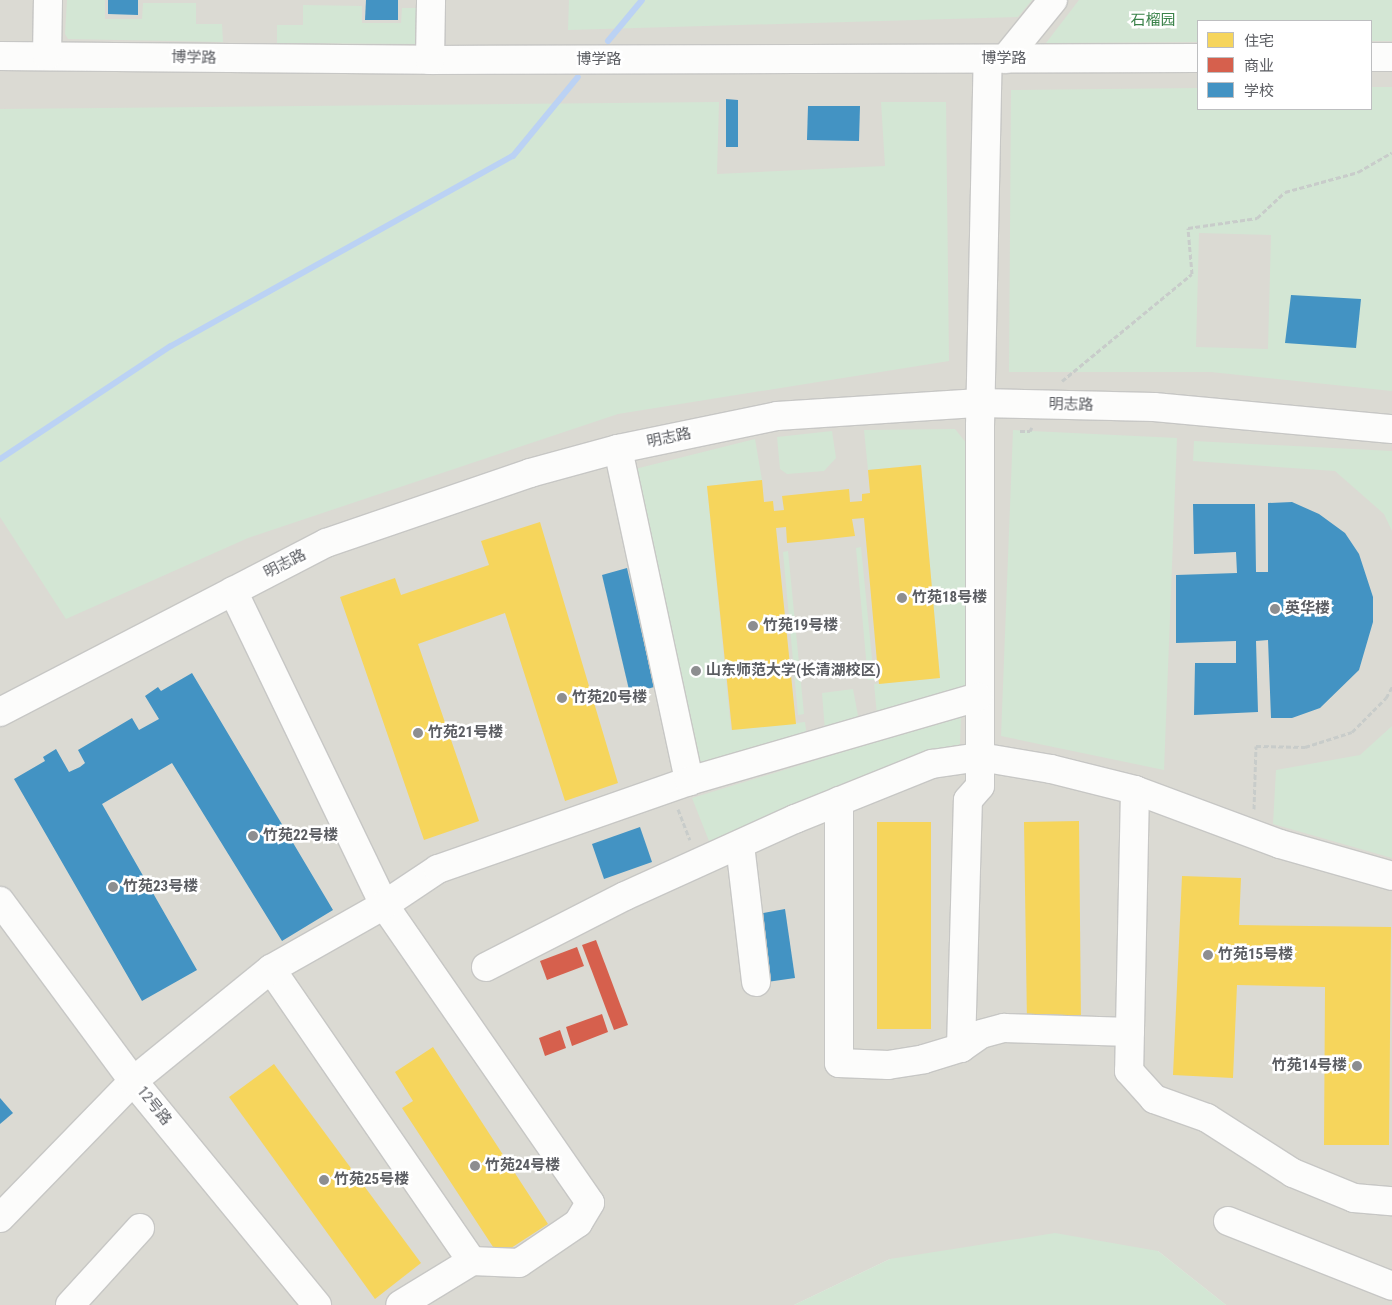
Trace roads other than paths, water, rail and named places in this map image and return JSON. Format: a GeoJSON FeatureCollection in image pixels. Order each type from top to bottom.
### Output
{"type":"FeatureCollection","features":[{"type":"Feature","properties":{"kind":"street"},"geometry":{"type":"LineString","coordinates":[[47,56],[48,0]]}},
{"type":"Feature","properties":{"kind":"street"},"geometry":{"type":"LineString","coordinates":[[430,0],[430,60]]}},
{"type":"Feature","properties":{"kind":"street"},"geometry":{"type":"LineString","coordinates":[[961,1048],[968,800],[980,786],[978,697],[980,403],[996,59],[1053,0]]}},
{"type":"Feature","properties":{"kind":"street","name":"博学路"},"geometry":{"type":"LineString","coordinates":[[0,56],[430,60],[1197,58]]}},
{"type":"Feature","properties":{"kind":"street"},"geometry":{"type":"LineString","coordinates":[[1372,57],[1392,57]]}},
{"type":"Feature","properties":{"kind":"street","name":"明志路"},"geometry":{"type":"LineString","coordinates":[[0,712],[326,543],[530,472],[618,449],[777,416],[980,403],[1154,407],[1392,429]]}},
{"type":"Feature","properties":{"kind":"street"},"geometry":{"type":"LineString","coordinates":[[618,449],[680,784]]}},
{"type":"Feature","properties":{"kind":"street"},"geometry":{"type":"LineString","coordinates":[[233,591],[384,905],[590,1203],[578,1223],[519,1263],[472,1261],[400,1305]]}},
{"type":"Feature","properties":{"kind":"street"},"geometry":{"type":"LineString","coordinates":[[0,1218],[133,1080],[271,969],[384,905],[438,868],[680,784],[978,697]]}},
{"type":"Feature","properties":{"kind":"street"},"geometry":{"type":"LineString","coordinates":[[486,968],[624,896],[839,802],[932,764],[980,757],[1052,769],[1135,790],[1201,816],[1253,832],[1280,844],[1392,876]]}},
{"type":"Feature","properties":{"kind":"street"},"geometry":{"type":"LineString","coordinates":[[1135,790],[1129,1071],[1154,1099],[1207,1118],[1294,1173],[1354,1198],[1392,1201]]}},
{"type":"Feature","properties":{"kind":"street"},"geometry":{"type":"LineString","coordinates":[[839,802],[839,1063],[888,1065],[961,1048],[981,1034],[1004,1028],[1130,1032]]}},
{"type":"Feature","properties":{"kind":"street"},"geometry":{"type":"LineString","coordinates":[[740,845],[756,982]]}},
{"type":"Feature","properties":{"kind":"street","name":"12号路"},"geometry":{"type":"LineString","coordinates":[[0,901],[133,1080],[317,1305]]}},
{"type":"Feature","properties":{"kind":"street"},"geometry":{"type":"LineString","coordinates":[[271,969],[472,1261]]}},
{"type":"Feature","properties":{"kind":"street"},"geometry":{"type":"LineString","coordinates":[[1228,1222],[1392,1286]]}},
{"type":"Feature","properties":{"kind":"street"},"geometry":{"type":"LineString","coordinates":[[70,1305],[140,1228]]}},
{"type":"Feature","properties":{"kind":"waterway"},"geometry":{"type":"LineString","coordinates":[[608,41],[642,0]]}},
{"type":"Feature","properties":{"kind":"waterway"},"geometry":{"type":"LineString","coordinates":[[0,459],[171,346],[513,156],[578,77]]}},
{"type":"Feature","properties":{"kind":"place","name":"竹苑18号楼"},"geometry":{"type":"Point","coordinates":[902,598]}},
{"type":"Feature","properties":{"kind":"place","name":"英华楼"},"geometry":{"type":"Point","coordinates":[1275,609]}},
{"type":"Feature","properties":{"kind":"place","name":"竹苑19号楼"},"geometry":{"type":"Point","coordinates":[753,626]}},
{"type":"Feature","properties":{"kind":"place","name":"山东师范大学(长清湖校区)"},"geometry":{"type":"Point","coordinates":[696,671]}},
{"type":"Feature","properties":{"kind":"place","name":"竹苑20号楼"},"geometry":{"type":"Point","coordinates":[562,698]}},
{"type":"Feature","properties":{"kind":"place","name":"竹苑21号楼"},"geometry":{"type":"Point","coordinates":[418,733]}},
{"type":"Feature","properties":{"kind":"place","name":"竹苑22号楼"},"geometry":{"type":"Point","coordinates":[253,836]}},
{"type":"Feature","properties":{"kind":"place","name":"竹苑23号楼"},"geometry":{"type":"Point","coordinates":[113,887]}},
{"type":"Feature","properties":{"kind":"place","name":"竹苑15号楼"},"geometry":{"type":"Point","coordinates":[1208,955]}},
{"type":"Feature","properties":{"kind":"place","name":"竹苑14号楼"},"geometry":{"type":"Point","coordinates":[1357,1066]}},
{"type":"Feature","properties":{"kind":"place","name":"竹苑24号楼"},"geometry":{"type":"Point","coordinates":[475,1166]}},
{"type":"Feature","properties":{"kind":"place","name":"竹苑25号楼"},"geometry":{"type":"Point","coordinates":[324,1180]}},
{"type":"Feature","properties":{"kind":"park label","name":"石榴园"},"geometry":{"type":"Point","coordinates":[1153,21]}}]}
